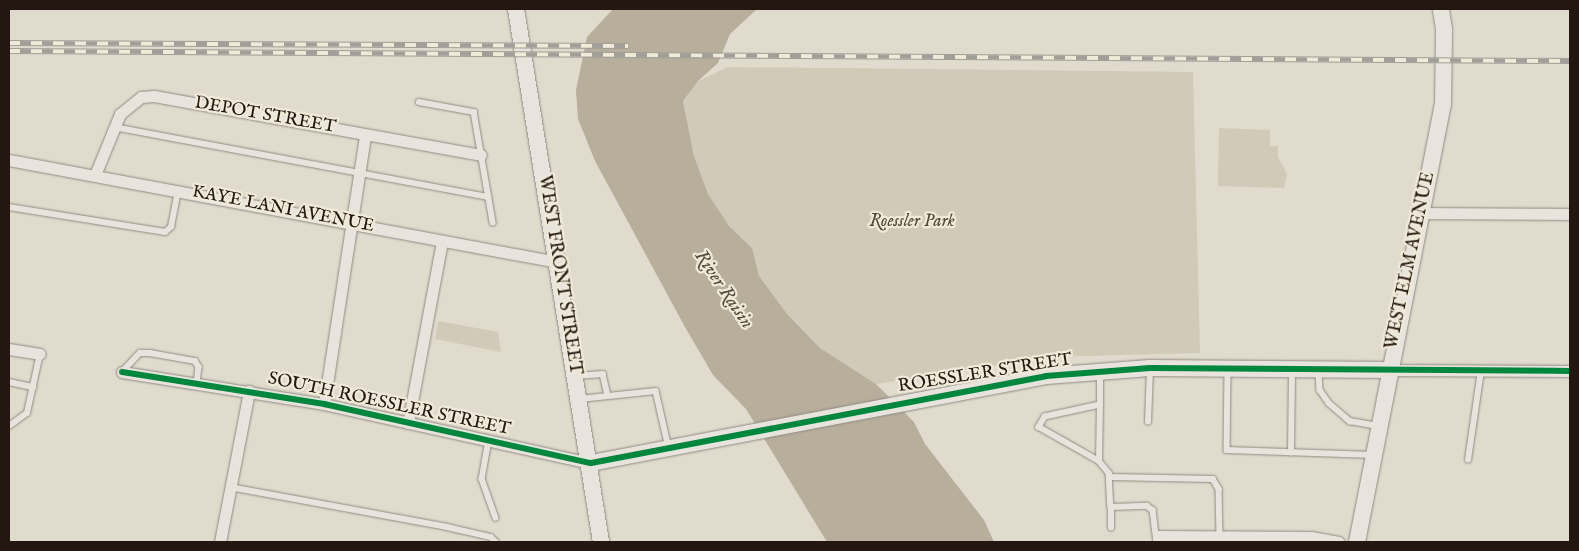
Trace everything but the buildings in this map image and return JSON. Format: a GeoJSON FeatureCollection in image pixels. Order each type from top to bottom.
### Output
{"type":"FeatureCollection","features":[{"type":"Feature","properties":{"kind":"street","name":"WEST FRONT STREET"},"geometry":{"type":"LineString","coordinates":[[516,9],[591,462],[601,542]]}},
{"type":"Feature","properties":{"kind":"street","name":"WEST ELM AVENUE"},"geometry":{"type":"LineString","coordinates":[[1357,542],[1378,426],[1422,213],[1442,105],[1444,29],[1441,9]]}},
{"type":"Feature","properties":{"kind":"street","name":"DEPOT STREET"},"geometry":{"type":"LineString","coordinates":[[95,175],[120,114],[129,103],[141,97],[154,96],[481,155]]}},
{"type":"Feature","properties":{"kind":"street"},"geometry":{"type":"LineString","coordinates":[[324,404],[349,224],[365,135]]}},
{"type":"Feature","properties":{"kind":"street","name":"KAYE LANI AVENUE"},"geometry":{"type":"LineString","coordinates":[[9,160],[557,262]]}},
{"type":"Feature","properties":{"kind":"street"},"geometry":{"type":"LineString","coordinates":[[1422,213],[1570,214]]}},
{"type":"Feature","properties":{"kind":"street"},"geometry":{"type":"LineString","coordinates":[[408,423],[442,241]]}},
{"type":"Feature","properties":{"kind":"street"},"geometry":{"type":"LineString","coordinates":[[9,349],[40,354]]}},
{"type":"Feature","properties":{"kind":"street","name":"ROESSLER STREET"},"geometry":{"type":"LineString","coordinates":[[591,462],[929,396],[1046,376],[1150,368],[1389,370]]}},
{"type":"Feature","properties":{"kind":"street"},"geometry":{"type":"LineString","coordinates":[[1389,370],[1570,371]]}},
{"type":"Feature","properties":{"kind":"street","name":"SOUTH ROESSLER STREET"},"geometry":{"type":"LineString","coordinates":[[122,372],[324,404],[591,462]]}},
{"type":"Feature","properties":{"kind":"street"},"geometry":{"type":"LineString","coordinates":[[220,542],[249,391]]}},
{"type":"Feature","properties":{"kind":"street"},"geometry":{"type":"LineString","coordinates":[[1157,539],[1220,536],[1263,539],[1310,537],[1339,542]]}},
{"type":"Feature","properties":{"kind":"lane"},"geometry":{"type":"LineString","coordinates":[[419,102],[474,112],[493,222]]}},
{"type":"Feature","properties":{"kind":"lane"},"geometry":{"type":"LineString","coordinates":[[114,127],[489,197]]}},
{"type":"Feature","properties":{"kind":"lane"},"geometry":{"type":"LineString","coordinates":[[9,207],[165,232],[171,228],[178,190]]}},
{"type":"Feature","properties":{"kind":"lane"},"geometry":{"type":"LineString","coordinates":[[122,372],[140,353],[150,352],[195,361],[199,367],[197,383]]}},
{"type":"Feature","properties":{"kind":"lane"},"geometry":{"type":"LineString","coordinates":[[9,426],[28,413],[40,354]]}},
{"type":"Feature","properties":{"kind":"lane"},"geometry":{"type":"LineString","coordinates":[[1148,422],[1150,368]]}},
{"type":"Feature","properties":{"kind":"lane"},"geometry":{"type":"LineString","coordinates":[[1228,370],[1227,450],[1373,455]]}},
{"type":"Feature","properties":{"kind":"lane"},"geometry":{"type":"LineString","coordinates":[[1291,453],[1292,370]]}},
{"type":"Feature","properties":{"kind":"lane"},"geometry":{"type":"LineString","coordinates":[[1319,370],[1320,390],[1330,403],[1350,421],[1378,426]]}},
{"type":"Feature","properties":{"kind":"lane"},"geometry":{"type":"LineString","coordinates":[[1468,460],[1481,371]]}},
{"type":"Feature","properties":{"kind":"lane"},"geometry":{"type":"LineString","coordinates":[[1099,461],[1100,372]]}},
{"type":"Feature","properties":{"kind":"lane"},"geometry":{"type":"LineString","coordinates":[[576,376],[603,374],[608,396]]}},
{"type":"Feature","properties":{"kind":"lane"},"geometry":{"type":"LineString","coordinates":[[9,382],[33,387]]}},
{"type":"Feature","properties":{"kind":"lane"},"geometry":{"type":"LineString","coordinates":[[580,399],[656,391],[669,448]]}},
{"type":"Feature","properties":{"kind":"lane"},"geometry":{"type":"LineString","coordinates":[[1100,405],[1045,417],[1040,427],[1099,461],[1106,467],[1109,478],[1111,528]]}},
{"type":"Feature","properties":{"kind":"lane"},"geometry":{"type":"LineString","coordinates":[[489,440],[482,479],[496,518]]}},
{"type":"Feature","properties":{"kind":"lane"},"geometry":{"type":"LineString","coordinates":[[1109,478],[1214,479],[1219,489],[1220,536]]}},
{"type":"Feature","properties":{"kind":"lane"},"geometry":{"type":"LineString","coordinates":[[230,487],[446,527],[490,537],[496,542]]}},
{"type":"Feature","properties":{"kind":"lane"},"geometry":{"type":"LineString","coordinates":[[1111,507],[1147,506],[1153,510],[1157,539]]}},
{"type":"Feature","properties":{"kind":"green space","name":"Roessler Park"},"geometry":{"type":"Polygon","coordinates":[[[728,67],[1193,72],[1200,353],[1048,357],[876,384],[820,348],[787,314],[759,276],[752,248],[729,226],[708,194],[694,156],[683,101],[698,81],[728,67]]]}},
{"type":"Feature","properties":{"kind":"green space"},"geometry":{"type":"Polygon","coordinates":[[[1219,128],[1270,130],[1270,146],[1278,146],[1278,157],[1287,174],[1284,188],[1218,186],[1219,128]]]}},
{"type":"Feature","properties":{"kind":"green space"},"geometry":{"type":"Polygon","coordinates":[[[438,321],[498,332],[501,352],[435,339],[438,321]]]}},
{"type":"Feature","properties":{"kind":"water","name":"River Raisin"},"geometry":{"type":"Polygon","coordinates":[[[613,9],[757,9],[730,34],[718,63],[698,81],[683,101],[694,156],[708,194],[729,226],[752,248],[759,276],[787,314],[820,348],[876,384],[914,422],[925,444],[984,520],[994,542],[827,542],[746,409],[713,375],[595,161],[578,119],[576,90],[587,37],[613,9]]]}},
{"type":"Feature","properties":{"kind":"railway"},"geometry":{"type":"LineString","coordinates":[[9,43],[628,46]]}},
{"type":"Feature","properties":{"kind":"railway"},"geometry":{"type":"LineString","coordinates":[[9,51],[1570,61]]}},
{"type":"Feature","properties":{"kind":"cycle path"},"geometry":{"type":"LineString","coordinates":[[122,372],[324,404],[591,463],[1046,376],[1150,368],[1570,371]]}}]}
